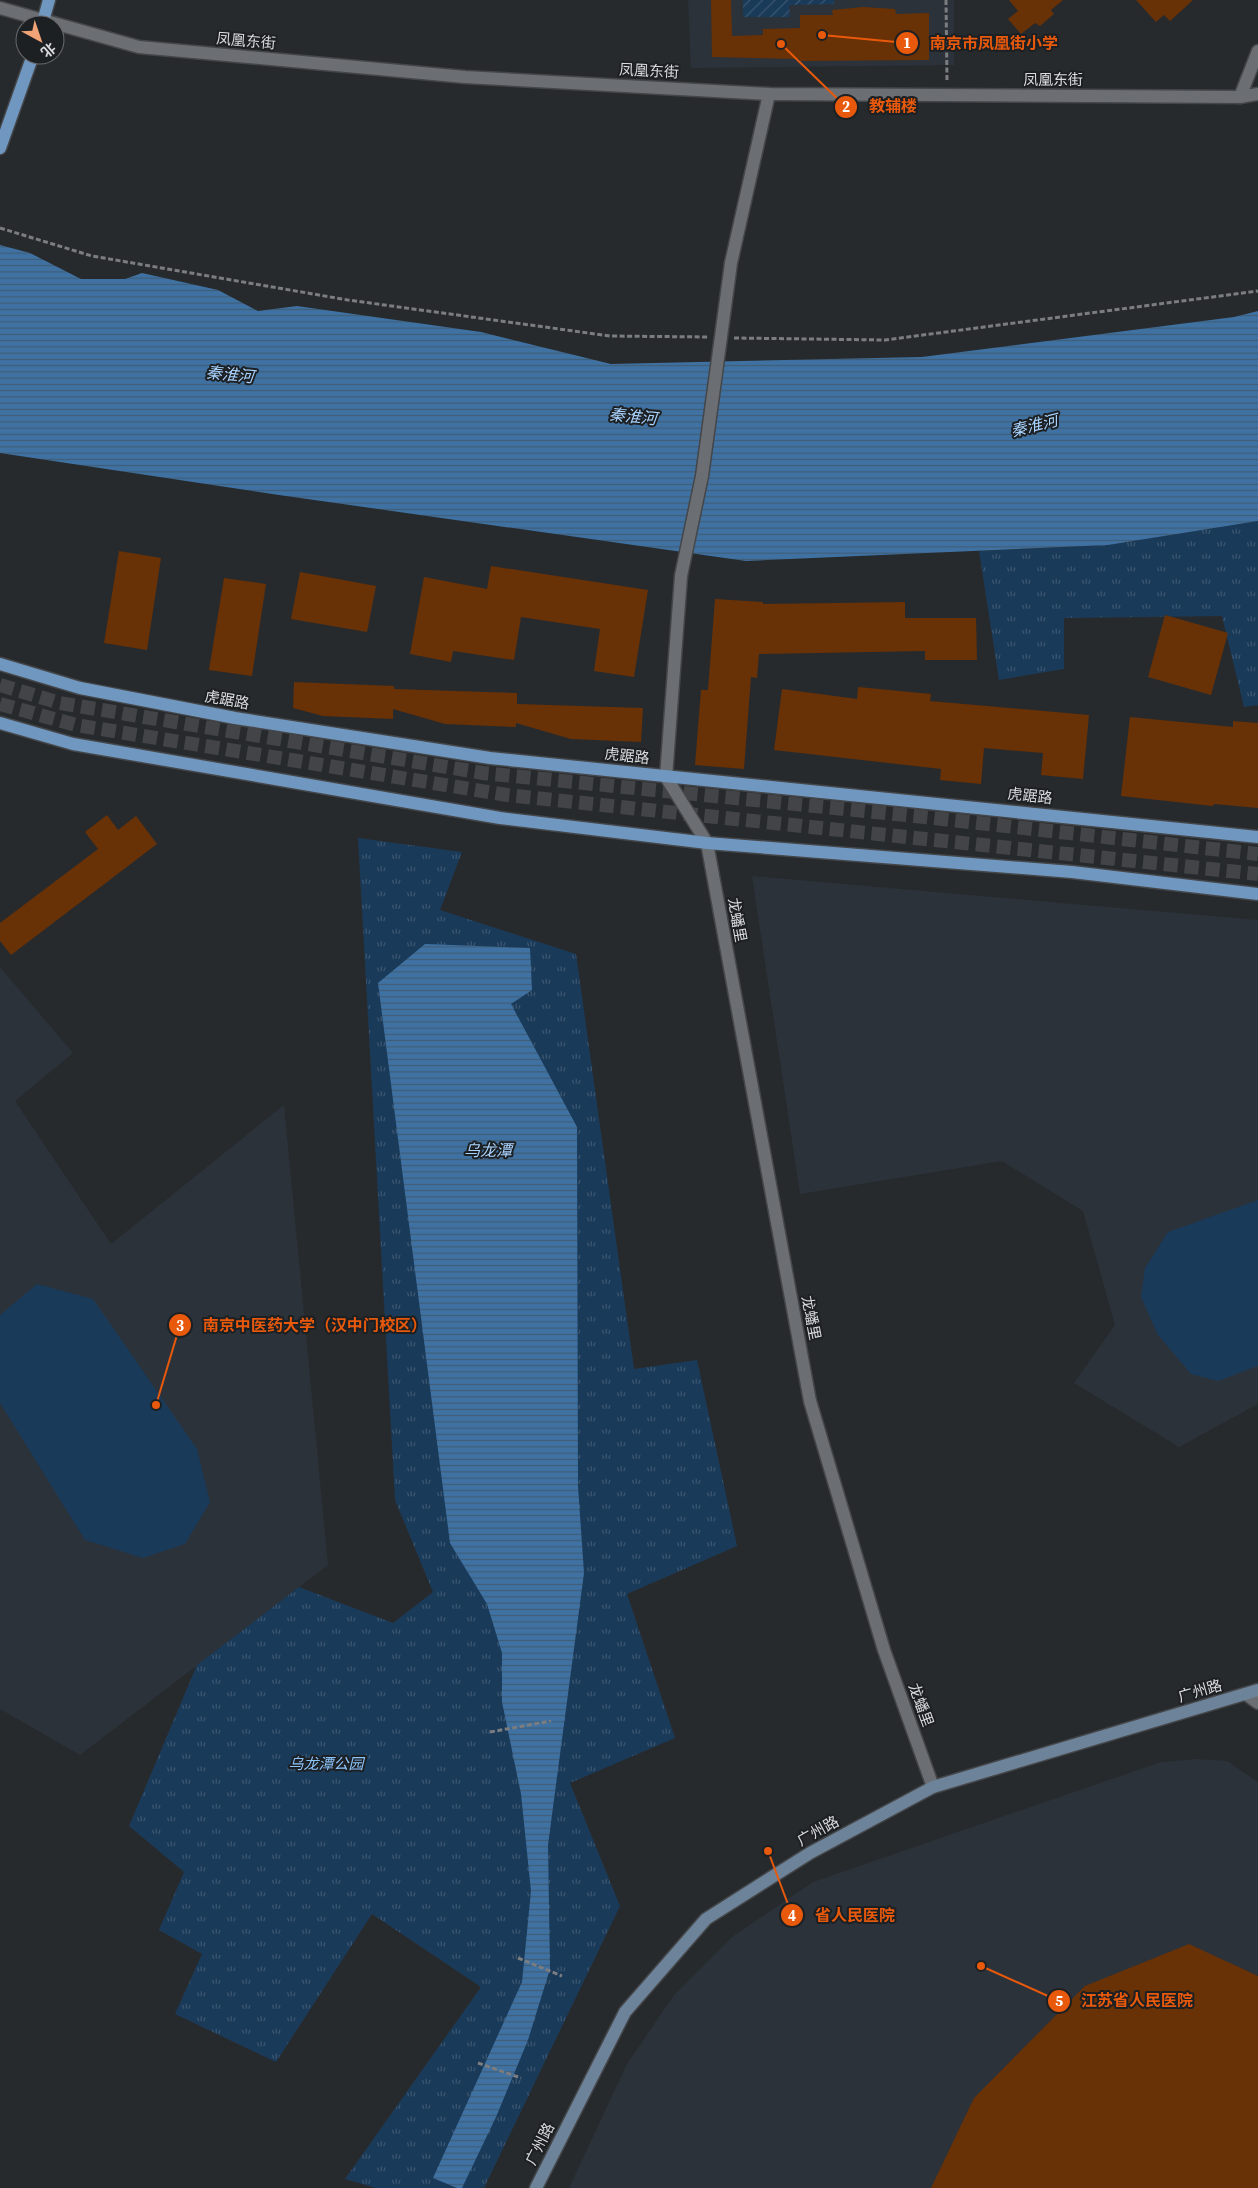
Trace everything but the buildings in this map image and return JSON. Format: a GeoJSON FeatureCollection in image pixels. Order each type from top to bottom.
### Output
{"type":"FeatureCollection","features":[{"type":"Feature","properties":{"kind":"main road"},"geometry":{"type":"LineString","coordinates":[[45,15],[49,0]]}},
{"type":"Feature","properties":{"kind":"main road"},"geometry":{"type":"LineString","coordinates":[[0,148],[30,65]]}},
{"type":"Feature","properties":{"kind":"main road","name":"虎踞路"},"geometry":{"type":"LineString","coordinates":[[0,664],[80,688],[235,718],[490,758],[1258,837]]}},
{"type":"Feature","properties":{"kind":"main road"},"geometry":{"type":"LineString","coordinates":[[0,723],[74,744],[490,816],[708,843],[1072,872],[1258,894]]}},
{"type":"Feature","properties":{"kind":"main road","name":"广州路"},"geometry":{"type":"LineString","coordinates":[[536,2188],[625,2012],[706,1919],[810,1853],[933,1787],[1252,1692]]}},
{"type":"Feature","properties":{"kind":"street","name":"凤凰东街"},"geometry":{"type":"LineString","coordinates":[[0,8],[22,15]]}},
{"type":"Feature","properties":{"kind":"street","name":"凤凰东街"},"geometry":{"type":"LineString","coordinates":[[65,28],[139,47],[465,78],[768,94],[1240,97],[1258,94]]}},
{"type":"Feature","properties":{"kind":"street"},"geometry":{"type":"LineString","coordinates":[[1240,97],[1258,51]]}},
{"type":"Feature","properties":{"kind":"street"},"geometry":{"type":"LineString","coordinates":[[708,843],[666,776],[681,576],[702,476],[731,263],[768,94]]}},
{"type":"Feature","properties":{"kind":"street","name":"龙蟠里"},"geometry":{"type":"LineString","coordinates":[[708,843],[810,1401],[884,1650],[933,1787]]}},
{"type":"Feature","properties":{"kind":"street"},"geometry":{"type":"LineString","coordinates":[[1252,1692],[1258,1703]]}},
{"type":"Feature","properties":{"kind":"path"},"geometry":{"type":"LineString","coordinates":[[946,0],[947,96]]}},
{"type":"Feature","properties":{"kind":"path"},"geometry":{"type":"LineString","coordinates":[[0,228],[92,256],[348,300],[610,336],[718,338]]}},
{"type":"Feature","properties":{"kind":"path"},"geometry":{"type":"LineString","coordinates":[[728,338],[885,340],[1258,291]]}},
{"type":"Feature","properties":{"kind":"path"},"geometry":{"type":"LineString","coordinates":[[490,1732],[551,1721]]}},
{"type":"Feature","properties":{"kind":"path"},"geometry":{"type":"LineString","coordinates":[[518,1958],[562,1976]]}},
{"type":"Feature","properties":{"kind":"path"},"geometry":{"type":"LineString","coordinates":[[478,2063],[521,2078]]}},
{"type":"Feature","properties":{"kind":"shaded area"},"geometry":{"type":"Polygon","coordinates":[[[688,0],[954,0],[954,65],[691,68],[688,0]]]}},
{"type":"Feature","properties":{"kind":"shaded area"},"geometry":{"type":"Polygon","coordinates":[[[752,876],[1258,920],[1258,1404],[1179,1447],[1074,1383],[1115,1325],[1083,1211],[1002,1161],[800,1194],[752,876]]]}},
{"type":"Feature","properties":{"kind":"shaded area"},"geometry":{"type":"Polygon","coordinates":[[[0,967],[73,1053],[15,1101],[111,1244],[284,1105],[328,1565],[80,1755],[0,1709],[0,967]]]}},
{"type":"Feature","properties":{"kind":"shaded area"},"geometry":{"type":"Polygon","coordinates":[[[1196,1759],[1227,1761],[1258,1782],[1258,2188],[569,2188],[627,2064],[674,1995],[732,1937],[813,1882],[1161,1762],[1196,1759]]]}},
{"type":"Feature","properties":{"kind":"green space"},"geometry":{"type":"Polygon","coordinates":[[[743,0],[834,0],[834,4],[789,5],[790,17],[743,17],[743,0]]]}},
{"type":"Feature","properties":{"kind":"green space"},"geometry":{"type":"Polygon","coordinates":[[[1258,521],[1258,705],[1244,707],[1222,616],[1064,618],[1064,669],[999,680],[979,551],[1108,545],[1258,521]]]}},
{"type":"Feature","properties":{"kind":"green space","name":"乌龙潭公园"},"geometry":{"type":"Polygon","coordinates":[[[358,838],[462,852],[440,910],[576,954],[634,1369],[697,1360],[737,1546],[627,1594],[675,1738],[570,1783],[620,1906],[484,2188],[376,2188],[345,2179],[481,1987],[372,1914],[276,2062],[175,2014],[202,1954],[159,1930],[184,1872],[129,1826],[197,1665],[299,1587],[393,1623],[433,1592],[395,1500],[358,838]]]}},
{"type":"Feature","properties":{"kind":"green space"},"geometry":{"type":"Polygon","coordinates":[[[1258,1200],[1258,1366],[1218,1381],[1191,1374],[1158,1335],[1141,1297],[1145,1268],[1168,1232],[1258,1200]]]}},
{"type":"Feature","properties":{"kind":"green space"},"geometry":{"type":"Polygon","coordinates":[[[37,1284],[93,1299],[197,1449],[210,1502],[185,1544],[143,1558],[85,1540],[0,1403],[0,1315],[37,1284]]]}},
{"type":"Feature","properties":{"kind":"water","name":"秦淮河"},"geometry":{"type":"Polygon","coordinates":[[[0,245],[30,253],[81,279],[125,279],[142,273],[218,290],[258,311],[297,306],[481,332],[611,364],[922,357],[1234,317],[1258,311],[1258,521],[1108,545],[746,561],[279,495],[0,453],[0,245]]]}},
{"type":"Feature","properties":{"kind":"water","name":"乌龙潭"},"geometry":{"type":"Polygon","coordinates":[[[425,944],[530,948],[532,990],[511,1004],[577,1127],[578,1486],[584,1573],[548,1845],[550,1969],[528,2040],[496,2117],[462,2188],[457,2188],[433,2178],[522,1982],[531,1891],[521,1794],[502,1702],[502,1653],[487,1604],[450,1543],[378,983],[425,944]]]}},
{"type":"Feature","properties":{"kind":"tunnel"},"geometry":{"type":"LineString","coordinates":[[0,685],[60,703],[483,773],[915,816],[1258,854]]}},
{"type":"Feature","properties":{"kind":"tunnel"},"geometry":{"type":"LineString","coordinates":[[0,704],[76,725],[507,795],[1258,874]]}},
{"type":"Feature","properties":{"kind":"place","name":"南京市凤凰街小学"},"geometry":{"type":"Point","coordinates":[822,35]}},
{"type":"Feature","properties":{"kind":"place","name":"教辅楼"},"geometry":{"type":"Point","coordinates":[781,44]}},
{"type":"Feature","properties":{"kind":"place","name":"南京中医药大学（汉中门校区）"},"geometry":{"type":"Point","coordinates":[156,1405]}},
{"type":"Feature","properties":{"kind":"place","name":"省人民医院"},"geometry":{"type":"Point","coordinates":[768,1851]}},
{"type":"Feature","properties":{"kind":"place","name":"江苏省人民医院"},"geometry":{"type":"Point","coordinates":[981,1966]}}]}
